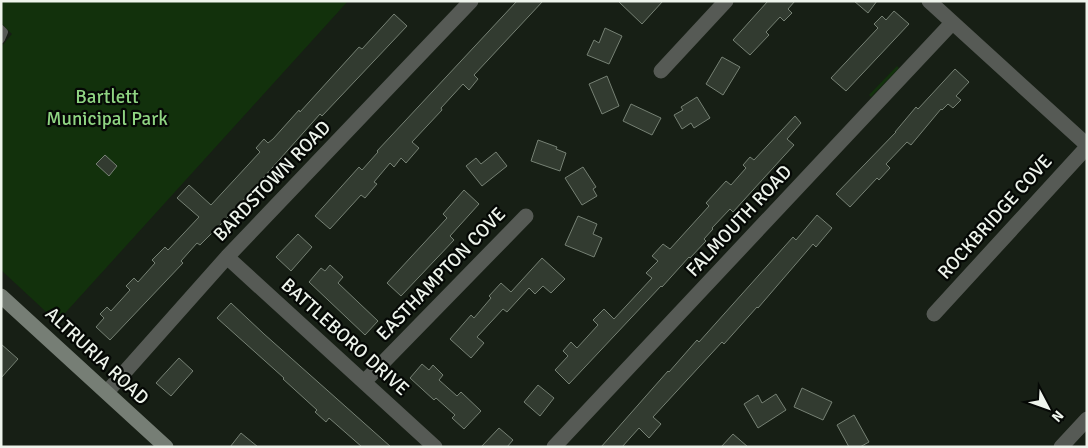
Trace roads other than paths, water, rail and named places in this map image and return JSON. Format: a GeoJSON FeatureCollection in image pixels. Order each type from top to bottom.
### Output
{"type":"FeatureCollection","features":[{"type":"Feature","properties":{"kind":"street","name":"BARDSTOWN ROAD"},"geometry":{"type":"LineString","coordinates":[[107,392],[227,257],[471,1]]}},
{"type":"Feature","properties":{"kind":"street"},"geometry":{"type":"LineString","coordinates":[[661,71],[726,1]]}},
{"type":"Feature","properties":{"kind":"street"},"geometry":{"type":"LineString","coordinates":[[928,1],[1087,146]]}},
{"type":"Feature","properties":{"kind":"street","name":"FALMOUTH ROAD"},"geometry":{"type":"LineString","coordinates":[[554,447],[952,23]]}},
{"type":"Feature","properties":{"kind":"street","name":"ROCKBRIDGE COVE"},"geometry":{"type":"LineString","coordinates":[[934,314],[1087,146]]}},
{"type":"Feature","properties":{"kind":"street","name":"EASTHAMPTON COVE"},"geometry":{"type":"LineString","coordinates":[[364,382],[526,216]]}},
{"type":"Feature","properties":{"kind":"street","name":"BATTLEBORO DRIVE"},"geometry":{"type":"LineString","coordinates":[[227,257],[435,447]]}},
{"type":"Feature","properties":{"kind":"street","name":"ALTRURIA ROAD"},"geometry":{"type":"LineString","coordinates":[[3,300],[166,447]]}},
{"type":"Feature","properties":{"kind":"street"},"geometry":{"type":"LineString","coordinates":[[1061,447],[1087,419]]}},
{"type":"Feature","properties":{"kind":"lane"},"geometry":{"type":"LineString","coordinates":[[1,29],[4,32],[1,39]]}},
{"type":"Feature","properties":{"kind":"park label","name":"Bartlett Municipal Park"},"geometry":{"type":"Point","coordinates":[107,108]}}]}
